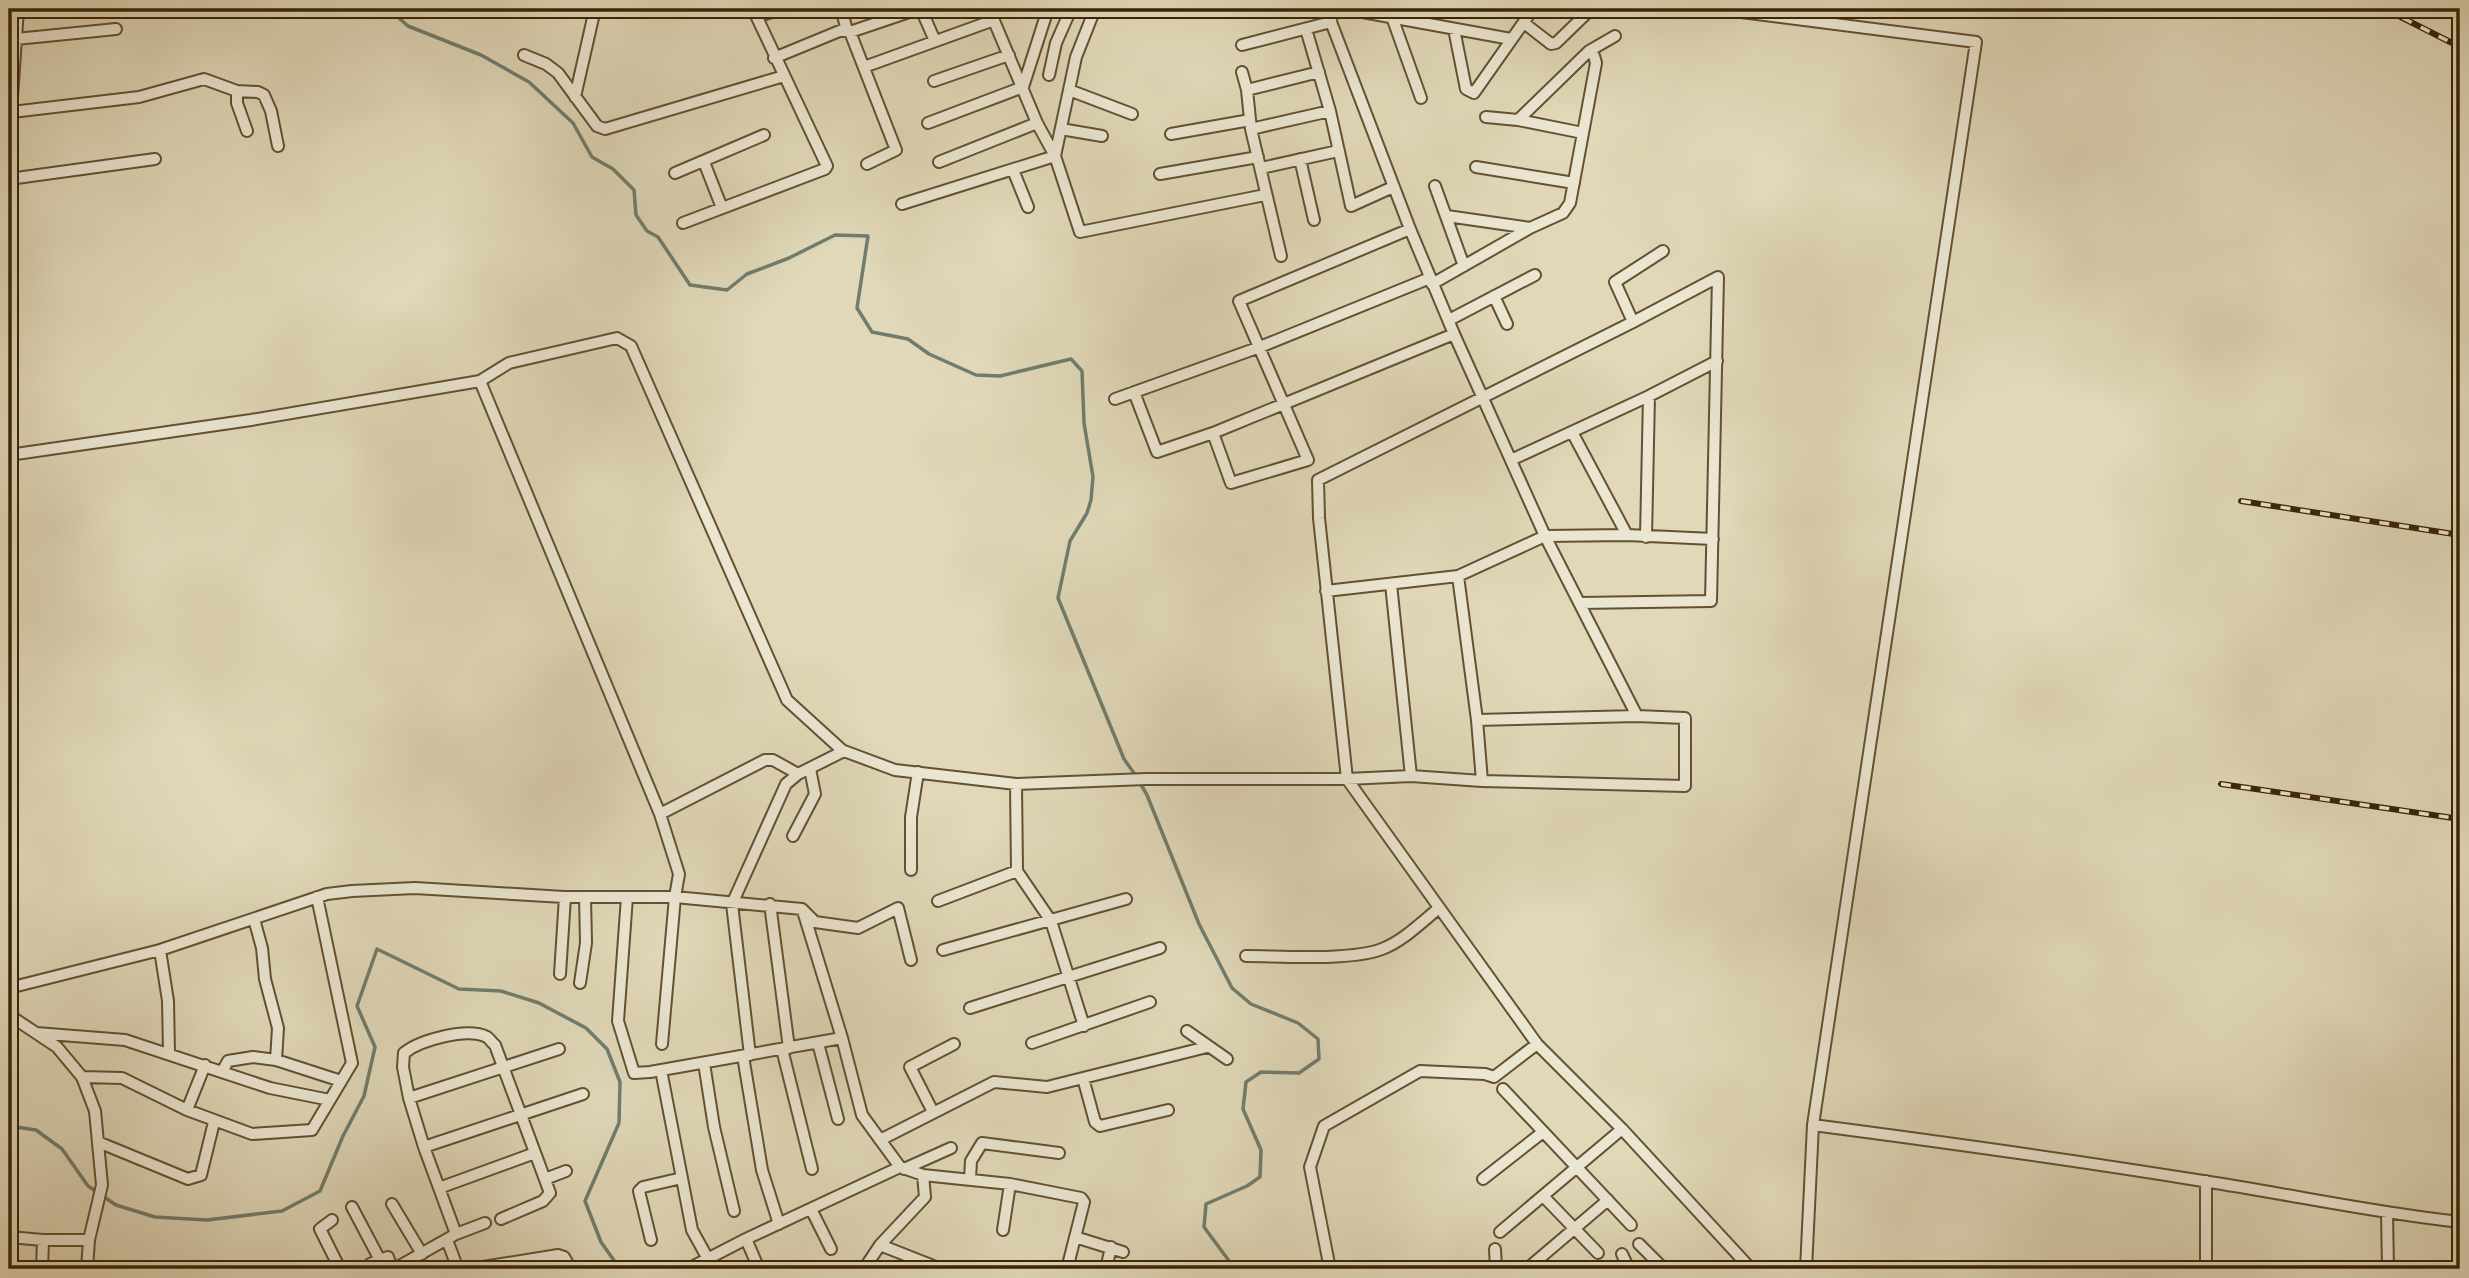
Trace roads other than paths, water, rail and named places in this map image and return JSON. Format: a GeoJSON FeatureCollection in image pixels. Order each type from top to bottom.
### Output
{"type":"FeatureCollection","features":[{"type":"Feature","properties":{"kind":"street"},"geometry":{"type":"LineString","coordinates":[[9,140],[18,9]]}},
{"type":"Feature","properties":{"kind":"street"},"geometry":{"type":"LineString","coordinates":[[575,97],[595,9]]}},
{"type":"Feature","properties":{"kind":"street"},"geometry":{"type":"LineString","coordinates":[[682,223],[827,166],[755,13],[782,9]]}},
{"type":"Feature","properties":{"kind":"street"},"geometry":{"type":"LineString","coordinates":[[841,9],[896,150],[867,164]]}},
{"type":"Feature","properties":{"kind":"street"},"geometry":{"type":"LineString","coordinates":[[882,9],[886,20]]}},
{"type":"Feature","properties":{"kind":"street"},"geometry":{"type":"LineString","coordinates":[[774,58],[920,9],[936,41]]}},
{"type":"Feature","properties":{"kind":"street"},"geometry":{"type":"LineString","coordinates":[[1023,87],[1048,9]]}},
{"type":"Feature","properties":{"kind":"street"},"geometry":{"type":"LineString","coordinates":[[1049,75],[1056,43],[1071,9]]}},
{"type":"Feature","properties":{"kind":"street"},"geometry":{"type":"LineString","coordinates":[[1055,156],[1076,57],[1096,9]]}},
{"type":"Feature","properties":{"kind":"street"},"geometry":{"type":"LineString","coordinates":[[1332,9],[1331,22],[1431,281],[1545,536],[1637,716]]}},
{"type":"Feature","properties":{"kind":"street"},"geometry":{"type":"LineString","coordinates":[[1346,9],[1511,39]]}},
{"type":"Feature","properties":{"kind":"street"},"geometry":{"type":"LineString","coordinates":[[1454,29],[1466,89],[1470,93],[1476,91],[1533,9]]}},
{"type":"Feature","properties":{"kind":"street"},"geometry":{"type":"LineString","coordinates":[[1717,9],[1976,42],[1813,1125],[1806,1269]]}},
{"type":"Feature","properties":{"kind":"street"},"geometry":{"type":"LineString","coordinates":[[1524,23],[1551,44],[1556,43],[1588,12]]}},
{"type":"Feature","properties":{"kind":"street"},"geometry":{"type":"LineString","coordinates":[[864,66],[936,41],[992,14],[1037,123],[1055,156],[1080,232],[1265,195]]}},
{"type":"Feature","properties":{"kind":"street"},"geometry":{"type":"LineString","coordinates":[[1392,18],[1421,98]]}},
{"type":"Feature","properties":{"kind":"street"},"geometry":{"type":"LineString","coordinates":[[1242,46],[1331,22]]}},
{"type":"Feature","properties":{"kind":"street"},"geometry":{"type":"LineString","coordinates":[[16,39],[116,29]]}},
{"type":"Feature","properties":{"kind":"street"},"geometry":{"type":"LineString","coordinates":[[1307,29],[1330,111],[1351,206],[1394,187]]}},
{"type":"Feature","properties":{"kind":"street"},"geometry":{"type":"LineString","coordinates":[[1518,120],[1589,51],[1615,36]]}},
{"type":"Feature","properties":{"kind":"street"},"geometry":{"type":"LineString","coordinates":[[1115,400],[1431,281],[1464,267],[1530,228],[1563,213],[1570,203],[1596,63],[1589,51]]}},
{"type":"Feature","properties":{"kind":"street"},"geometry":{"type":"LineString","coordinates":[[524,55],[551,67],[597,126],[605,129],[784,76]]}},
{"type":"Feature","properties":{"kind":"street"},"geometry":{"type":"LineString","coordinates":[[934,81],[1009,55]]}},
{"type":"Feature","properties":{"kind":"street"},"geometry":{"type":"LineString","coordinates":[[1242,72],[1265,195],[1280,256]]}},
{"type":"Feature","properties":{"kind":"street"},"geometry":{"type":"LineString","coordinates":[[1247,90],[1319,72]]}},
{"type":"Feature","properties":{"kind":"street"},"geometry":{"type":"LineString","coordinates":[[12,112],[139,97],[204,79],[237,91],[264,95],[271,111],[278,146]]}},
{"type":"Feature","properties":{"kind":"street"},"geometry":{"type":"LineString","coordinates":[[928,123],[1023,87]]}},
{"type":"Feature","properties":{"kind":"street"},"geometry":{"type":"LineString","coordinates":[[1069,90],[1117,106],[1132,114]]}},
{"type":"Feature","properties":{"kind":"street"},"geometry":{"type":"LineString","coordinates":[[237,91],[237,103],[247,131]]}},
{"type":"Feature","properties":{"kind":"street"},"geometry":{"type":"LineString","coordinates":[[1171,134],[1330,111]]}},
{"type":"Feature","properties":{"kind":"street"},"geometry":{"type":"LineString","coordinates":[[1486,117],[1518,120],[1583,133]]}},
{"type":"Feature","properties":{"kind":"street"},"geometry":{"type":"LineString","coordinates":[[939,162],[1037,123]]}},
{"type":"Feature","properties":{"kind":"street"},"geometry":{"type":"LineString","coordinates":[[1061,129],[1102,136]]}},
{"type":"Feature","properties":{"kind":"street"},"geometry":{"type":"LineString","coordinates":[[674,173],[764,135]]}},
{"type":"Feature","properties":{"kind":"street"},"geometry":{"type":"LineString","coordinates":[[1261,168],[1338,150]]}},
{"type":"Feature","properties":{"kind":"street"},"geometry":{"type":"LineString","coordinates":[[902,204],[1055,156]]}},
{"type":"Feature","properties":{"kind":"street"},"geometry":{"type":"LineString","coordinates":[[1160,174],[1258,157]]}},
{"type":"Feature","properties":{"kind":"street"},"geometry":{"type":"LineString","coordinates":[[9,179],[155,159]]}},
{"type":"Feature","properties":{"kind":"street"},"geometry":{"type":"LineString","coordinates":[[1300,159],[1314,220]]}},
{"type":"Feature","properties":{"kind":"street"},"geometry":{"type":"LineString","coordinates":[[704,162],[722,208]]}},
{"type":"Feature","properties":{"kind":"street"},"geometry":{"type":"LineString","coordinates":[[1476,167],[1574,183]]}},
{"type":"Feature","properties":{"kind":"street"},"geometry":{"type":"LineString","coordinates":[[1013,170],[1028,207]]}},
{"type":"Feature","properties":{"kind":"street"},"geometry":{"type":"LineString","coordinates":[[1436,186],[1464,267]]}},
{"type":"Feature","properties":{"kind":"street"},"geometry":{"type":"LineString","coordinates":[[1447,216],[1530,228]]}},
{"type":"Feature","properties":{"kind":"street"},"geometry":{"type":"LineString","coordinates":[[1213,433],[1231,483],[1308,460],[1239,302],[1410,229]]}},
{"type":"Feature","properties":{"kind":"street"},"geometry":{"type":"LineString","coordinates":[[1633,322],[1615,282],[1663,251]]}},
{"type":"Feature","properties":{"kind":"street"},"geometry":{"type":"LineString","coordinates":[[1449,320],[1535,275]]}},
{"type":"Feature","properties":{"kind":"street"},"geometry":{"type":"LineString","coordinates":[[1580,603],[1711,601],[1718,276],[1633,322],[1318,480],[1319,518],[1347,779],[1537,1044],[1622,1129],[1746,1268]]}},
{"type":"Feature","properties":{"kind":"street"},"geometry":{"type":"LineString","coordinates":[[1494,296],[1507,324]]}},
{"type":"Feature","properties":{"kind":"street"},"geometry":{"type":"LineString","coordinates":[[1134,393],[1157,452],[1213,433],[1454,334]]}},
{"type":"Feature","properties":{"kind":"street"},"geometry":{"type":"LineString","coordinates":[[9,455],[251,420],[480,380],[509,363],[617,338],[631,346],[787,699],[844,751],[895,770],[1016,784],[1146,779],[1347,779],[1411,776],[1482,781],[1685,786],[1685,718],[1637,716],[1477,720]]}},
{"type":"Feature","properties":{"kind":"street"},"geometry":{"type":"LineString","coordinates":[[1511,460],[1717,361]]}},
{"type":"Feature","properties":{"kind":"street"},"geometry":{"type":"LineString","coordinates":[[480,380],[660,814],[679,874],[663,1044]]}},
{"type":"Feature","properties":{"kind":"street"},"geometry":{"type":"LineString","coordinates":[[1646,537],[1649,396]]}},
{"type":"Feature","properties":{"kind":"street"},"geometry":{"type":"LineString","coordinates":[[1572,432],[1627,535]]}},
{"type":"Feature","properties":{"kind":"street"},"geometry":{"type":"LineString","coordinates":[[1326,591],[1458,576],[1545,536],[1627,535],[1713,539]]}},
{"type":"Feature","properties":{"kind":"street"},"geometry":{"type":"LineString","coordinates":[[1458,576],[1477,720],[1482,781]]}},
{"type":"Feature","properties":{"kind":"street"},"geometry":{"type":"LineString","coordinates":[[1391,584],[1411,776]]}},
{"type":"Feature","properties":{"kind":"street"},"geometry":{"type":"LineString","coordinates":[[779,1224],[762,1170],[746,1055],[732,904],[786,784],[798,774],[844,751]]}},
{"type":"Feature","properties":{"kind":"street"},"geometry":{"type":"LineString","coordinates":[[660,814],[765,760],[773,761],[798,774]]}},
{"type":"Feature","properties":{"kind":"street"},"geometry":{"type":"LineString","coordinates":[[793,836],[815,794],[810,769]]}},
{"type":"Feature","properties":{"kind":"street"},"geometry":{"type":"LineString","coordinates":[[911,870],[912,817],[918,772]]}},
{"type":"Feature","properties":{"kind":"street"},"geometry":{"type":"LineString","coordinates":[[1016,784],[1017,871],[1051,922],[1084,1026]]}},
{"type":"Feature","properties":{"kind":"street"},"geometry":{"type":"LineString","coordinates":[[938,901],[1017,871]]}},
{"type":"Feature","properties":{"kind":"street"},"geometry":{"type":"LineString","coordinates":[[9,988],[160,950],[317,897],[352,891],[415,888],[565,897],[675,897],[732,904],[771,904],[802,909],[816,922],[858,928],[898,908],[911,960]]}},
{"type":"Feature","properties":{"kind":"street"},"geometry":{"type":"LineString","coordinates":[[82,1077],[122,1078],[214,1122],[252,1135],[312,1130],[352,1063],[317,897]]}},
{"type":"Feature","properties":{"kind":"street"},"geometry":{"type":"LineString","coordinates":[[560,974],[565,897]]}},
{"type":"Feature","properties":{"kind":"street"},"geometry":{"type":"LineString","coordinates":[[580,983],[586,943],[585,897]]}},
{"type":"Feature","properties":{"kind":"street"},"geometry":{"type":"LineString","coordinates":[[627,897],[619,1028],[634,1073],[842,1038]]}},
{"type":"Feature","properties":{"kind":"street"},"geometry":{"type":"LineString","coordinates":[[943,950],[1126,899]]}},
{"type":"Feature","properties":{"kind":"street"},"geometry":{"type":"LineString","coordinates":[[771,904],[786,1048],[812,1169]]}},
{"type":"Feature","properties":{"kind":"street"},"geometry":{"type":"LineString","coordinates":[[1247,956],[1369,953],[1397,941],[1439,908]]}},
{"type":"Feature","properties":{"kind":"street"},"geometry":{"type":"LineString","coordinates":[[802,909],[842,1038],[862,1115],[880,1140],[902,1168],[923,1175],[1010,1184],[1081,1198],[1084,1202],[1067,1269]]}},
{"type":"Feature","properties":{"kind":"street"},"geometry":{"type":"LineString","coordinates":[[254,919],[262,948],[265,979],[278,1028],[276,1060]]}},
{"type":"Feature","properties":{"kind":"street"},"geometry":{"type":"LineString","coordinates":[[970,1008],[1160,947]]}},
{"type":"Feature","properties":{"kind":"street"},"geometry":{"type":"LineString","coordinates":[[160,950],[168,1001],[169,1054]]}},
{"type":"Feature","properties":{"kind":"street"},"geometry":{"type":"LineString","coordinates":[[1032,1043],[1150,1002]]}},
{"type":"Feature","properties":{"kind":"street"},"geometry":{"type":"LineString","coordinates":[[9,1015],[57,1047],[82,1077],[95,1111],[102,1185],[89,1240],[87,1269]]}},
{"type":"Feature","properties":{"kind":"street"},"geometry":{"type":"LineString","coordinates":[[1187,1031],[1227,1059]]}},
{"type":"Feature","properties":{"kind":"street"},"geometry":{"type":"LineString","coordinates":[[36,1033],[125,1040],[270,1088],[330,1100]]}},
{"type":"Feature","properties":{"kind":"street"},"geometry":{"type":"LineString","coordinates":[[458,1269],[439,1188],[409,1098],[403,1067],[404,1053],[412,1046],[461,1033],[486,1037],[495,1045],[550,1192],[547,1198],[501,1219]]}},
{"type":"Feature","properties":{"kind":"street"},"geometry":{"type":"LineString","coordinates":[[818,1043],[838,1119]]}},
{"type":"Feature","properties":{"kind":"street"},"geometry":{"type":"LineString","coordinates":[[933,1112],[910,1067],[954,1044]]}},
{"type":"Feature","properties":{"kind":"street"},"geometry":{"type":"LineString","coordinates":[[1330,1269],[1310,1167],[1324,1126],[1420,1070],[1485,1074],[1494,1077],[1537,1044]]}},
{"type":"Feature","properties":{"kind":"street"},"geometry":{"type":"LineString","coordinates":[[880,1140],[994,1082],[1047,1087],[1207,1047]]}},
{"type":"Feature","properties":{"kind":"street"},"geometry":{"type":"LineString","coordinates":[[409,1098],[559,1049]]}},
{"type":"Feature","properties":{"kind":"street"},"geometry":{"type":"LineString","coordinates":[[222,1072],[226,1063],[231,1060],[253,1057],[276,1060],[341,1081]]}},
{"type":"Feature","properties":{"kind":"street"},"geometry":{"type":"LineString","coordinates":[[704,1062],[714,1127],[734,1211]]}},
{"type":"Feature","properties":{"kind":"street"},"geometry":{"type":"LineString","coordinates":[[187,1110],[205,1065]]}},
{"type":"Feature","properties":{"kind":"street"},"geometry":{"type":"LineString","coordinates":[[661,1070],[692,1230],[708,1259]]}},
{"type":"Feature","properties":{"kind":"street"},"geometry":{"type":"LineString","coordinates":[[1083,1078],[1092,1116],[1100,1126],[1168,1110]]}},
{"type":"Feature","properties":{"kind":"street"},"geometry":{"type":"LineString","coordinates":[[1503,1089],[1631,1225]]}},
{"type":"Feature","properties":{"kind":"street"},"geometry":{"type":"LineString","coordinates":[[424,1147],[583,1094]]}},
{"type":"Feature","properties":{"kind":"street"},"geometry":{"type":"LineString","coordinates":[[98,1142],[187,1179],[201,1175],[214,1122]]}},
{"type":"Feature","properties":{"kind":"street"},"geometry":{"type":"LineString","coordinates":[[1813,1125],[2017,1152],[2460,1222]]}},
{"type":"Feature","properties":{"kind":"street"},"geometry":{"type":"LineString","coordinates":[[1500,1233],[1622,1129]]}},
{"type":"Feature","properties":{"kind":"street"},"geometry":{"type":"LineString","coordinates":[[1483,1179],[1543,1132]]}},
{"type":"Feature","properties":{"kind":"street"},"geometry":{"type":"LineString","coordinates":[[970,1179],[971,1161],[982,1143],[1059,1153]]}},
{"type":"Feature","properties":{"kind":"street"},"geometry":{"type":"LineString","coordinates":[[688,1269],[811,1209],[951,1148]]}},
{"type":"Feature","properties":{"kind":"street"},"geometry":{"type":"LineString","coordinates":[[439,1188],[535,1153]]}},
{"type":"Feature","properties":{"kind":"street"},"geometry":{"type":"LineString","coordinates":[[545,1179],[566,1171]]}},
{"type":"Feature","properties":{"kind":"street"},"geometry":{"type":"LineString","coordinates":[[864,1269],[880,1245],[925,1197],[923,1175]]}},
{"type":"Feature","properties":{"kind":"street"},"geometry":{"type":"LineString","coordinates":[[651,1240],[639,1191],[643,1187],[682,1178]]}},
{"type":"Feature","properties":{"kind":"street"},"geometry":{"type":"LineString","coordinates":[[2206,1181],[2206,1269]]}},
{"type":"Feature","properties":{"kind":"street"},"geometry":{"type":"LineString","coordinates":[[1003,1230],[1010,1184]]}},
{"type":"Feature","properties":{"kind":"street"},"geometry":{"type":"LineString","coordinates":[[1543,1196],[1598,1253]]}},
{"type":"Feature","properties":{"kind":"street"},"geometry":{"type":"LineString","coordinates":[[1527,1269],[1608,1200]]}},
{"type":"Feature","properties":{"kind":"street"},"geometry":{"type":"LineString","coordinates":[[392,1204],[422,1254]]}},
{"type":"Feature","properties":{"kind":"street"},"geometry":{"type":"LineString","coordinates":[[352,1207],[375,1262],[388,1257],[393,1269],[452,1237],[485,1223]]}},
{"type":"Feature","properties":{"kind":"street"},"geometry":{"type":"LineString","coordinates":[[811,1209],[831,1249]]}},
{"type":"Feature","properties":{"kind":"street"},"geometry":{"type":"LineString","coordinates":[[2388,1212],[2388,1269]]}},
{"type":"Feature","properties":{"kind":"street"},"geometry":{"type":"LineString","coordinates":[[332,1220],[320,1229],[340,1269]]}},
{"type":"Feature","properties":{"kind":"street"},"geometry":{"type":"LineString","coordinates":[[9,1237],[89,1240]]}},
{"type":"Feature","properties":{"kind":"street"},"geometry":{"type":"LineString","coordinates":[[1075,1237],[1123,1252]]}},
{"type":"Feature","properties":{"kind":"street"},"geometry":{"type":"LineString","coordinates":[[746,1239],[759,1269]]}},
{"type":"Feature","properties":{"kind":"street"},"geometry":{"type":"LineString","coordinates":[[42,1269],[43,1240]]}},
{"type":"Feature","properties":{"kind":"street"},"geometry":{"type":"LineString","coordinates":[[1639,1244],[1664,1269]]}},
{"type":"Feature","properties":{"kind":"street"},"geometry":{"type":"LineString","coordinates":[[880,1245],[919,1265],[941,1269]]}},
{"type":"Feature","properties":{"kind":"street"},"geometry":{"type":"LineString","coordinates":[[1106,1269],[1111,1247]]}},
{"type":"Feature","properties":{"kind":"street"},"geometry":{"type":"LineString","coordinates":[[1494,1249],[1496,1269]]}},
{"type":"Feature","properties":{"kind":"street"},"geometry":{"type":"LineString","coordinates":[[1622,1254],[1629,1269]]}},
{"type":"Feature","properties":{"kind":"street"},"geometry":{"type":"LineString","coordinates":[[483,1267],[511,1266],[558,1255],[564,1256],[571,1269]]}},
{"type":"Feature","properties":{"kind":"waterway"},"geometry":{"type":"LineString","coordinates":[[389,9],[408,26],[481,55],[529,82],[573,123],[592,157],[613,169],[634,190],[636,215],[647,231],[658,237],[690,285],[727,290],[747,274],[789,258],[835,235],[868,236],[857,308],[872,332],[908,339],[929,354],[976,375],[1000,376],[1071,359],[1082,371],[1084,423],[1093,477],[1091,500],[1087,513],[1070,541],[1058,598],[1124,759],[1136,776]]}},
{"type":"Feature","properties":{"kind":"waterway"},"geometry":{"type":"LineString","coordinates":[[1140,783],[1199,924],[1232,988],[1251,1004],[1298,1023],[1318,1039],[1319,1059],[1299,1073],[1261,1072],[1246,1082],[1243,1109],[1261,1150],[1260,1177],[1247,1186],[1206,1204],[1204,1227],[1235,1269]]}},
{"type":"Feature","properties":{"kind":"waterway"},"geometry":{"type":"LineString","coordinates":[[9,1126],[36,1130],[62,1149],[88,1186],[116,1205],[155,1217],[207,1220],[282,1211],[320,1191],[343,1136],[364,1096],[375,1047],[357,1006],[377,949],[459,989],[501,991],[539,1003],[586,1028],[607,1049],[620,1082],[619,1123],[585,1201],[601,1242],[620,1269]]}},
{"type":"Feature","properties":{"kind":"railway"},"geometry":{"type":"LineString","coordinates":[[2385,9],[2460,47]]}},
{"type":"Feature","properties":{"kind":"railway"},"geometry":{"type":"LineString","coordinates":[[2241,501],[2460,535]]}},
{"type":"Feature","properties":{"kind":"railway"},"geometry":{"type":"LineString","coordinates":[[2221,784],[2460,819]]}}]}
